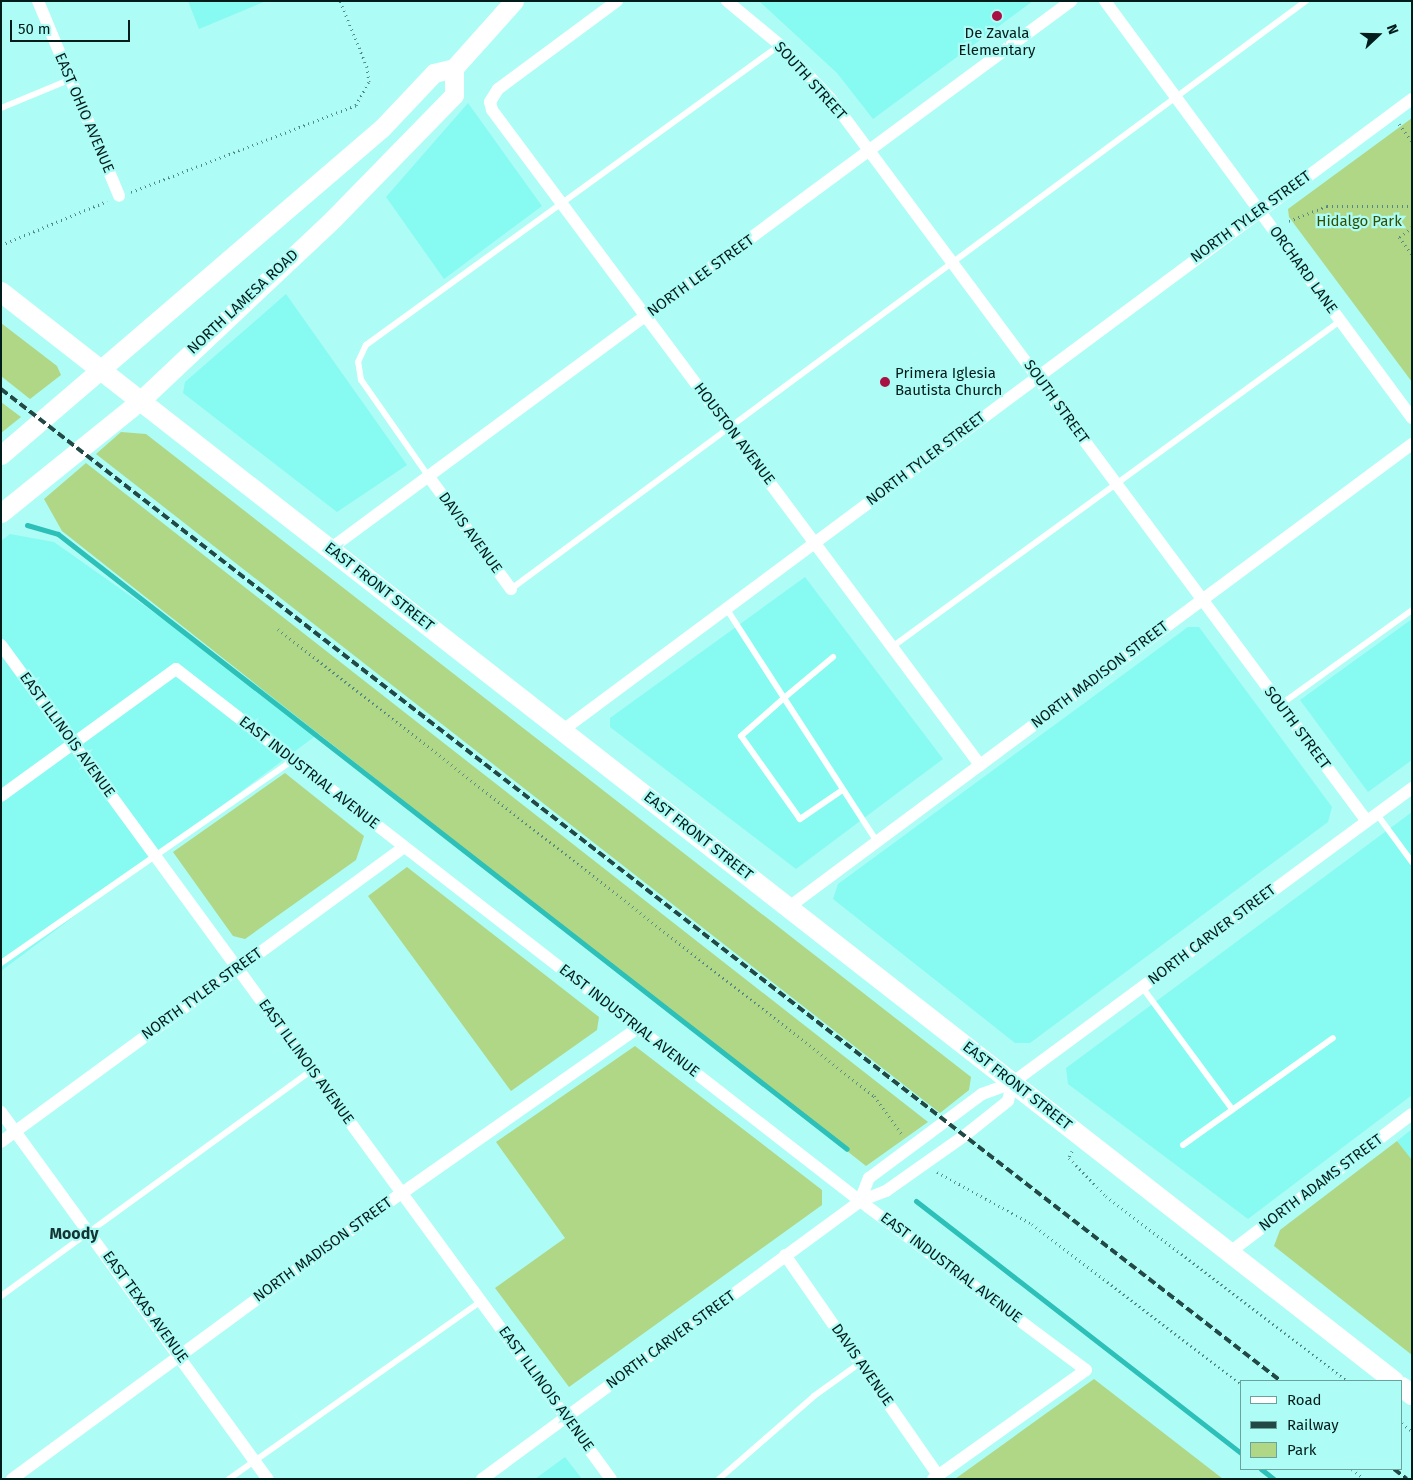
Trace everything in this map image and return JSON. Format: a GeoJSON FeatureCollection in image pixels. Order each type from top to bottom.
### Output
{"type":"FeatureCollection","features":[{"type":"Feature","properties":{"kind":"main road"},"geometry":{"type":"LineString","coordinates":[[1,455],[382,128],[434,73],[454,68],[514,1]]}},
{"type":"Feature","properties":{"kind":"main road","name":"NORTH LAMESA ROAD"},"geometry":{"type":"LineString","coordinates":[[1,512],[140,401],[333,219],[454,95],[454,68]]}},
{"type":"Feature","properties":{"kind":"main road","name":"EAST FRONT STREET"},"geometry":{"type":"LineString","coordinates":[[1,292],[1393,1380]]}},
{"type":"Feature","properties":{"kind":"street","name":"EAST OHIO AVENUE"},"geometry":{"type":"LineString","coordinates":[[38,1],[119,196]]}},
{"type":"Feature","properties":{"kind":"street","name":"HOUSTON AVENUE"},"geometry":{"type":"LineString","coordinates":[[617,1],[498,89],[490,102],[646,316],[980,765]]}},
{"type":"Feature","properties":{"kind":"street","name":"SOUTH STREET"},"geometry":{"type":"LineString","coordinates":[[727,1],[780,45],[830,98],[1280,705],[1371,817]]}},
{"type":"Feature","properties":{"kind":"street","name":"NORTH LEE STREET"},"geometry":{"type":"LineString","coordinates":[[330,548],[870,152],[1071,1]]}},
{"type":"Feature","properties":{"kind":"street","name":"ORCHARD LANE"},"geometry":{"type":"LineString","coordinates":[[1104,1],[1412,418]]}},
{"type":"Feature","properties":{"kind":"street","name":"NORTH TYLER STREET"},"geometry":{"type":"LineString","coordinates":[[563,730],[1259,210],[1412,99]]}},
{"type":"Feature","properties":{"kind":"street","name":"NORTH MADISON STREET"},"geometry":{"type":"LineString","coordinates":[[789,907],[1412,444]]}},
{"type":"Feature","properties":{"kind":"street","name":"DAVIS AVENUE"},"geometry":{"type":"LineString","coordinates":[[429,477],[511,588]]}},
{"type":"Feature","properties":{"kind":"street","name":"EAST ILLINOIS AVENUE"},"geometry":{"type":"LineString","coordinates":[[1,645],[611,1479]]}},
{"type":"Feature","properties":{"kind":"street","name":"EAST INDUSTRIAL AVENUE"},"geometry":{"type":"LineString","coordinates":[[74,744],[176,669],[860,1201],[1086,1370],[936,1477]]}},
{"type":"Feature","properties":{"kind":"street"},"geometry":{"type":"LineString","coordinates":[[1,796],[74,744]]}},
{"type":"Feature","properties":{"kind":"street","name":"NORTH CARVER STREET"},"geometry":{"type":"LineString","coordinates":[[860,1201],[869,1178],[982,1094],[1012,1083],[1412,788]]}},
{"type":"Feature","properties":{"kind":"street","name":"NORTH TYLER STREET"},"geometry":{"type":"LineString","coordinates":[[1,1142],[404,847]]}},
{"type":"Feature","properties":{"kind":"street","name":"NORTH MADISON STREET"},"geometry":{"type":"LineString","coordinates":[[12,1479],[402,1193],[638,1028]]}},
{"type":"Feature","properties":{"kind":"street","name":"NORTH CARVER STREET"},"geometry":{"type":"LineString","coordinates":[[482,1479],[860,1201],[886,1191],[923,1165],[1008,1101],[1012,1083]]}},
{"type":"Feature","properties":{"kind":"street","name":"EAST TEXAS AVENUE"},"geometry":{"type":"LineString","coordinates":[[1,1112],[180,1354],[268,1479]]}},
{"type":"Feature","properties":{"kind":"street","name":"NORTH ADAMS STREET"},"geometry":{"type":"LineString","coordinates":[[1230,1252],[1412,1114]]}},
{"type":"Feature","properties":{"kind":"street","name":"DAVIS AVENUE"},"geometry":{"type":"LineString","coordinates":[[785,1255],[936,1477]]}},
{"type":"Feature","properties":{"kind":"lane"},"geometry":{"type":"LineString","coordinates":[[511,588],[730,429],[1174,96],[1306,1]]}},
{"type":"Feature","properties":{"kind":"lane"},"geometry":{"type":"LineString","coordinates":[[429,477],[361,380],[358,362],[366,345],[780,45]]}},
{"type":"Feature","properties":{"kind":"lane"},"geometry":{"type":"LineString","coordinates":[[1,108],[70,79]]}},
{"type":"Feature","properties":{"kind":"lane"},"geometry":{"type":"LineString","coordinates":[[892,647],[1118,485],[1340,321]]}},
{"type":"Feature","properties":{"kind":"lane"},"geometry":{"type":"LineString","coordinates":[[726,608],[841,791],[877,842]]}},
{"type":"Feature","properties":{"kind":"lane"},"geometry":{"type":"LineString","coordinates":[[1280,705],[1412,610]]}},
{"type":"Feature","properties":{"kind":"lane"},"geometry":{"type":"LineString","coordinates":[[833,658],[741,736],[800,819],[841,791]]}},
{"type":"Feature","properties":{"kind":"lane"},"geometry":{"type":"LineString","coordinates":[[1,963],[293,760]]}},
{"type":"Feature","properties":{"kind":"lane"},"geometry":{"type":"LineString","coordinates":[[1371,817],[1412,862]]}},
{"type":"Feature","properties":{"kind":"lane"},"geometry":{"type":"LineString","coordinates":[[1142,987],[1232,1109]]}},
{"type":"Feature","properties":{"kind":"lane"},"geometry":{"type":"LineString","coordinates":[[1183,1145],[1333,1038]]}},
{"type":"Feature","properties":{"kind":"lane"},"geometry":{"type":"LineString","coordinates":[[1,1296],[312,1070]]}},
{"type":"Feature","properties":{"kind":"lane"},"geometry":{"type":"LineString","coordinates":[[229,1479],[481,1301]]}},
{"type":"Feature","properties":{"kind":"lane"},"geometry":{"type":"LineString","coordinates":[[719,1479],[814,1396],[860,1363]]}},
{"type":"Feature","properties":{"kind":"path"},"geometry":{"type":"LineString","coordinates":[[1,245],[119,196],[356,105],[369,82],[367,67],[340,1]]}},
{"type":"Feature","properties":{"kind":"path"},"geometry":{"type":"LineString","coordinates":[[1392,114],[1412,142]]}},
{"type":"Feature","properties":{"kind":"path"},"geometry":{"type":"LineString","coordinates":[[1289,221],[1327,206],[1412,206]]}},
{"type":"Feature","properties":{"kind":"path"},"geometry":{"type":"LineString","coordinates":[[1412,227],[1398,237],[1412,255]]}},
{"type":"Feature","properties":{"kind":"path"},"geometry":{"type":"LineString","coordinates":[[278,629],[874,1096],[911,1148]]}},
{"type":"Feature","properties":{"kind":"path"},"geometry":{"type":"LineString","coordinates":[[1077,1134],[1069,1158],[1106,1196],[1346,1380]]}},
{"type":"Feature","properties":{"kind":"path"},"geometry":{"type":"LineString","coordinates":[[923,1165],[1032,1224],[1240,1383]]}},
{"type":"Feature","properties":{"kind":"path"},"geometry":{"type":"LineString","coordinates":[[1353,1470],[1365,1479]]}},
{"type":"Feature","properties":{"kind":"shaded area"},"geometry":{"type":"Polygon","coordinates":[[[188,1],[266,1],[199,29],[188,1]]]}},
{"type":"Feature","properties":{"kind":"shaded area"},"geometry":{"type":"Polygon","coordinates":[[[759,1],[1033,1],[873,119],[837,73],[759,1]]]}},
{"type":"Feature","properties":{"kind":"shaded area"},"geometry":{"type":"Polygon","coordinates":[[[468,103],[542,206],[444,279],[386,197],[468,103]]]}},
{"type":"Feature","properties":{"kind":"shaded area"},"geometry":{"type":"Polygon","coordinates":[[[286,294],[407,465],[337,512],[183,393],[185,382],[286,294]]]}},
{"type":"Feature","properties":{"kind":"shaded area"},"geometry":{"type":"Polygon","coordinates":[[[10,534],[54,542],[322,731],[1,971],[1,541],[10,534]]]}},
{"type":"Feature","properties":{"kind":"shaded area"},"geometry":{"type":"Polygon","coordinates":[[[805,577],[943,759],[796,869],[610,727],[610,718],[805,577]]]}},
{"type":"Feature","properties":{"kind":"shaded area"},"geometry":{"type":"Polygon","coordinates":[[[1412,619],[1412,760],[1368,792],[1300,700],[1412,619]]]}},
{"type":"Feature","properties":{"kind":"shaded area"},"geometry":{"type":"Polygon","coordinates":[[[1188,627],[1199,627],[1332,807],[1328,822],[1030,1043],[1015,1043],[833,899],[838,884],[1188,627]]]}},
{"type":"Feature","properties":{"kind":"shaded area"},"geometry":{"type":"Polygon","coordinates":[[[1412,812],[1412,1095],[1248,1219],[1068,1084],[1066,1068],[1412,812]]]}},
{"type":"Feature","properties":{"kind":"shaded area"},"geometry":{"type":"Polygon","coordinates":[[[1412,1129],[1412,1160],[1397,1141],[1412,1129]]]}},
{"type":"Feature","properties":{"kind":"shaded area"},"geometry":{"type":"Polygon","coordinates":[[[565,1457],[582,1479],[535,1479],[565,1457]]]}},
{"type":"Feature","properties":{"kind":"green space","name":"Hidalgo Park"},"geometry":{"type":"Polygon","coordinates":[[[1412,118],[1412,382],[1289,217],[1288,209],[1412,118]]]}},
{"type":"Feature","properties":{"kind":"green space"},"geometry":{"type":"Polygon","coordinates":[[[1,323],[57,366],[61,375],[30,399],[1,376],[1,323]]]}},
{"type":"Feature","properties":{"kind":"green space"},"geometry":{"type":"Polygon","coordinates":[[[1,402],[21,417],[1,433],[1,402]]]}},
{"type":"Feature","properties":{"kind":"green space"},"geometry":{"type":"Polygon","coordinates":[[[121,432],[146,434],[971,1077],[969,1090],[940,1113],[96,454],[121,432]]]}},
{"type":"Feature","properties":{"kind":"green space"},"geometry":{"type":"Polygon","coordinates":[[[86,463],[928,1122],[866,1166],[62,531],[44,499],[86,463]]]}},
{"type":"Feature","properties":{"kind":"green space"},"geometry":{"type":"Polygon","coordinates":[[[285,773],[364,836],[356,860],[245,939],[233,936],[173,852],[285,773]]]}},
{"type":"Feature","properties":{"kind":"green space"},"geometry":{"type":"Polygon","coordinates":[[[407,867],[599,1017],[597,1030],[511,1091],[368,896],[407,867]]]}},
{"type":"Feature","properties":{"kind":"green space"},"geometry":{"type":"Polygon","coordinates":[[[635,1046],[822,1190],[822,1205],[569,1387],[495,1288],[565,1238],[496,1142],[635,1046]]]}},
{"type":"Feature","properties":{"kind":"green space"},"geometry":{"type":"Polygon","coordinates":[[[1397,1141],[1412,1160],[1412,1355],[1274,1246],[1280,1230],[1397,1141]]]}},
{"type":"Feature","properties":{"kind":"green space"},"geometry":{"type":"Polygon","coordinates":[[[1094,1379],[1223,1479],[955,1479],[1094,1379]]]}},
{"type":"Feature","properties":{"kind":"waterway"},"geometry":{"type":"LineString","coordinates":[[27,525],[58,534],[847,1149]]}},
{"type":"Feature","properties":{"kind":"waterway"},"geometry":{"type":"LineString","coordinates":[[916,1201],[1240,1452]]}},
{"type":"Feature","properties":{"kind":"waterway"},"geometry":{"type":"LineString","coordinates":[[1262,1470],[1274,1479]]}},
{"type":"Feature","properties":{"kind":"railway"},"geometry":{"type":"LineString","coordinates":[[1,389],[1280,1380]]}},
{"type":"Feature","properties":{"kind":"railway"},"geometry":{"type":"LineString","coordinates":[[1395,1470],[1407,1479]]}},
{"type":"Feature","properties":{"kind":"place","name":"De Zavala Elementary"},"geometry":{"type":"Point","coordinates":[997,16]}},
{"type":"Feature","properties":{"kind":"place","name":"Primera Iglesia Bautista Church"},"geometry":{"type":"Point","coordinates":[885,382]}},
{"type":"Feature","properties":{"kind":"district","name":"Moody"},"geometry":{"type":"Point","coordinates":[74,1234]}}]}
